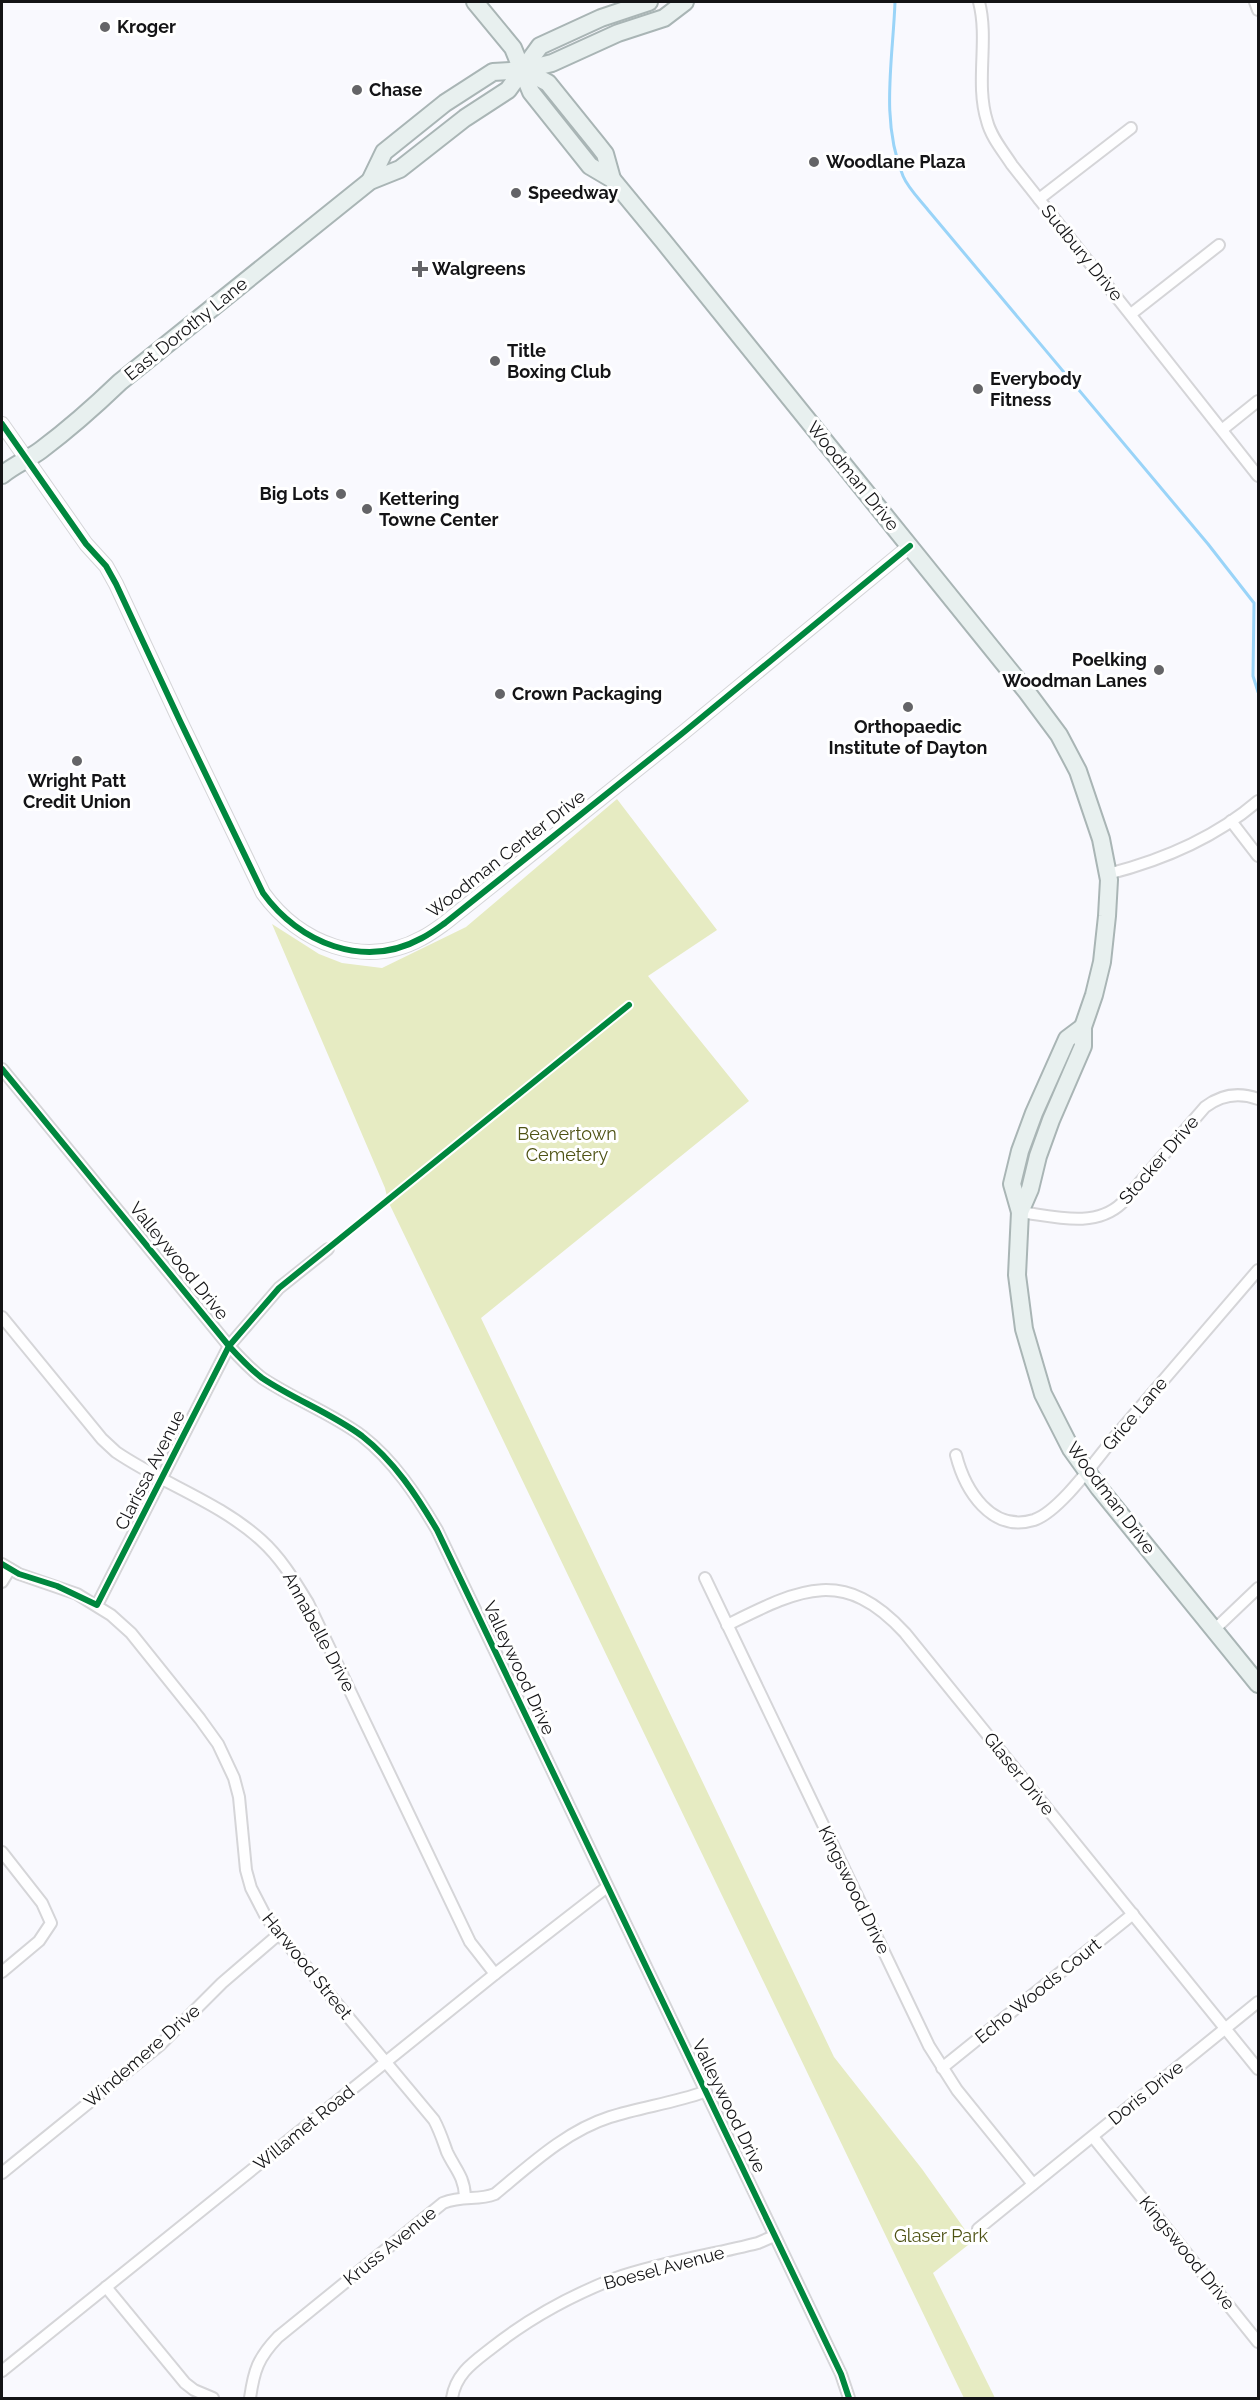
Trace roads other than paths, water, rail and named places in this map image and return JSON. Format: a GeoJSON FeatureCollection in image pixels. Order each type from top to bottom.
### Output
{"type":"FeatureCollection","features":[{"type":"Feature","properties":{"kind":"main road"},"geometry":{"type":"LineString","coordinates":[[475,2],[513,48],[524,70]]}},
{"type":"Feature","properties":{"kind":"main road","name":"East Dorothy Lane"},"geometry":{"type":"LineString","coordinates":[[2,475],[39,452],[120,382],[370,181],[400,169],[457,123],[508,90],[540,46],[601,18],[650,2]]}},
{"type":"Feature","properties":{"kind":"main road","name":"East Dorothy Lane"},"geometry":{"type":"LineString","coordinates":[[370,181],[384,152],[445,103],[493,72],[524,70],[552,63],[618,33],[664,18],[684,2]]}},
{"type":"Feature","properties":{"kind":"main road","name":"Woodman Drive"},"geometry":{"type":"LineString","coordinates":[[524,70],[548,83],[598,145],[605,154],[612,179],[910,546],[1059,735],[1072,757],[1091,804],[1108,874],[1107,916],[1102,962],[1083,1027],[1067,1039],[1034,1113],[1020,1151],[1012,1184],[1020,1212],[1017,1275],[1024,1329],[1033,1365],[1053,1417],[1087,1471],[1258,1684]]}},
{"type":"Feature","properties":{"kind":"street","name":"Sudbury Drive"},"geometry":{"type":"LineString","coordinates":[[979,2],[983,28],[984,108],[992,135],[1012,165],[1258,476]]}},
{"type":"Feature","properties":{"kind":"street"},"geometry":{"type":"LineString","coordinates":[[1255,2],[1258,10]]}},
{"type":"Feature","properties":{"kind":"street"},"geometry":{"type":"LineString","coordinates":[[1039,199],[1131,128]]}},
{"type":"Feature","properties":{"kind":"street"},"geometry":{"type":"LineString","coordinates":[[1131,314],[1219,245]]}},
{"type":"Feature","properties":{"kind":"street"},"geometry":{"type":"LineString","coordinates":[[1223,429],[1258,401]]}},
{"type":"Feature","properties":{"kind":"street","name":"Woodman Center Drive"},"geometry":{"type":"LineString","coordinates":[[2,424],[86,544],[106,566],[263,893],[274,908],[298,930],[328,945],[362,951],[377,951],[407,945],[422,939],[445,923],[684,732],[910,546]]}},
{"type":"Feature","properties":{"kind":"street"},"geometry":{"type":"LineString","coordinates":[[1108,874],[1145,865],[1200,841],[1258,801]]}},
{"type":"Feature","properties":{"kind":"street"},"geometry":{"type":"LineString","coordinates":[[1231,821],[1258,856]]}},
{"type":"Feature","properties":{"kind":"street","name":"Valleywood Drive"},"geometry":{"type":"LineString","coordinates":[[2,1069],[229,1346],[263,1378],[319,1408],[363,1437],[378,1450],[415,1493],[436,1530],[841,2374],[849,2398]]}},
{"type":"Feature","properties":{"kind":"street","name":"Stocker Drive"},"geometry":{"type":"LineString","coordinates":[[1020,1212],[1087,1219],[1106,1215],[1122,1203],[1205,1107],[1223,1096],[1235,1094],[1258,1099]]}},
{"type":"Feature","properties":{"kind":"street","name":"Clarissa Avenue"},"geometry":{"type":"LineString","coordinates":[[97,1605],[163,1480],[229,1346],[279,1288],[328,1249]]}},
{"type":"Feature","properties":{"kind":"street","name":"Grice Lane"},"geometry":{"type":"LineString","coordinates":[[956,1455],[960,1472],[973,1496],[994,1515],[1013,1522],[1024,1522],[1043,1516],[1087,1471],[1258,1270]]}},
{"type":"Feature","properties":{"kind":"street","name":"Annabelle Drive"},"geometry":{"type":"LineString","coordinates":[[2,1317],[102,1439],[123,1457],[241,1524],[261,1540],[287,1570],[308,1603],[470,1942],[495,1974]]}},
{"type":"Feature","properties":{"kind":"street"},"geometry":{"type":"LineString","coordinates":[[2,1582],[6,1567]]}},
{"type":"Feature","properties":{"kind":"street","name":"Harwood Street"},"geometry":{"type":"LineString","coordinates":[[6,1567],[77,1594],[97,1605],[131,1633],[218,1744],[234,1778],[239,1797],[246,1870],[251,1888],[266,1917],[437,2127],[464,2183],[465,2196]]}},
{"type":"Feature","properties":{"kind":"street","name":"Kingswood Drive"},"geometry":{"type":"LineString","coordinates":[[705,1578],[929,2046],[957,2090],[1033,2184]]}},
{"type":"Feature","properties":{"kind":"street"},"geometry":{"type":"LineString","coordinates":[[1215,1629],[1258,1588]]}},
{"type":"Feature","properties":{"kind":"street","name":"Glaser Drive"},"geometry":{"type":"LineString","coordinates":[[727,1625],[781,1598],[806,1592],[823,1590],[842,1592],[867,1599],[878,1607],[905,1633],[1258,2069]]}},
{"type":"Feature","properties":{"kind":"street"},"geometry":{"type":"LineString","coordinates":[[2,1852],[42,1903],[51,1923],[39,1941],[2,1972]]}},
{"type":"Feature","properties":{"kind":"street","name":"Willamet Road"},"geometry":{"type":"LineString","coordinates":[[2,2371],[495,1974],[607,1887]]}},
{"type":"Feature","properties":{"kind":"street","name":"Echo Woods Court"},"geometry":{"type":"LineString","coordinates":[[942,2068],[1133,1914]]}},
{"type":"Feature","properties":{"kind":"street","name":"Windemere Drive"},"geometry":{"type":"LineString","coordinates":[[5,2170],[160,2045],[222,1983],[279,1934]]}},
{"type":"Feature","properties":{"kind":"street","name":"Doris Drive"},"geometry":{"type":"LineString","coordinates":[[978,2229],[1258,2002]]}},
{"type":"Feature","properties":{"kind":"street","name":"Kruss Avenue"},"geometry":{"type":"LineString","coordinates":[[250,2398],[258,2362],[278,2337],[443,2203],[465,2196],[486,2197],[495,2194],[541,2156],[587,2127],[610,2117],[685,2099],[704,2092]]}},
{"type":"Feature","properties":{"kind":"street","name":"Kingswood Drive"},"geometry":{"type":"LineString","coordinates":[[1093,2137],[1258,2342]]}},
{"type":"Feature","properties":{"kind":"street"},"geometry":{"type":"LineString","coordinates":[[2,2157],[5,2170]]}},
{"type":"Feature","properties":{"kind":"street","name":"Boesel Avenue"},"geometry":{"type":"LineString","coordinates":[[452,2398],[455,2387],[466,2369],[529,2321],[561,2302],[618,2278],[738,2248],[774,2236]]}},
{"type":"Feature","properties":{"kind":"street"},"geometry":{"type":"LineString","coordinates":[[106,2287],[184,2383],[213,2398]]}},
{"type":"Feature","properties":{"kind":"waterway"},"geometry":{"type":"LineString","coordinates":[[895,2],[890,112],[896,155],[905,180],[1208,544],[1254,603],[1253,676],[1258,692]]}},
{"type":"Feature","properties":{"kind":"place","name":"Kroger"},"geometry":{"type":"Point","coordinates":[105,27]}},
{"type":"Feature","properties":{"kind":"place","name":"Chase"},"geometry":{"type":"Point","coordinates":[357,90]}},
{"type":"Feature","properties":{"kind":"place","name":"Woodlane Plaza"},"geometry":{"type":"Point","coordinates":[814,162]}},
{"type":"Feature","properties":{"kind":"place","name":"Speedway"},"geometry":{"type":"Point","coordinates":[516,193]}},
{"type":"Feature","properties":{"kind":"place","name":"Walgreens"},"geometry":{"type":"Point","coordinates":[420,269]}},
{"type":"Feature","properties":{"kind":"place","name":"Title Boxing Club"},"geometry":{"type":"Point","coordinates":[495,361]}},
{"type":"Feature","properties":{"kind":"place","name":"Everybody Fitness"},"geometry":{"type":"Point","coordinates":[978,389]}},
{"type":"Feature","properties":{"kind":"place","name":"Big Lots"},"geometry":{"type":"Point","coordinates":[341,494]}},
{"type":"Feature","properties":{"kind":"place","name":"Kettering Towne Center"},"geometry":{"type":"Point","coordinates":[367,509]}},
{"type":"Feature","properties":{"kind":"place","name":"Poelking Woodman Lanes"},"geometry":{"type":"Point","coordinates":[1159,670]}},
{"type":"Feature","properties":{"kind":"place","name":"Crown Packaging"},"geometry":{"type":"Point","coordinates":[500,694]}},
{"type":"Feature","properties":{"kind":"place","name":"Orthopaedic Institute of Dayton"},"geometry":{"type":"Point","coordinates":[908,707]}},
{"type":"Feature","properties":{"kind":"place","name":"Wright Patt Credit Union"},"geometry":{"type":"Point","coordinates":[77,761]}},
{"type":"Feature","properties":{"kind":"park label","name":"Beavertown Cemetery"},"geometry":{"type":"Point","coordinates":[567,1144]}},
{"type":"Feature","properties":{"kind":"park label","name":"Glaser Park"},"geometry":{"type":"Point","coordinates":[941,2236]}}]}
